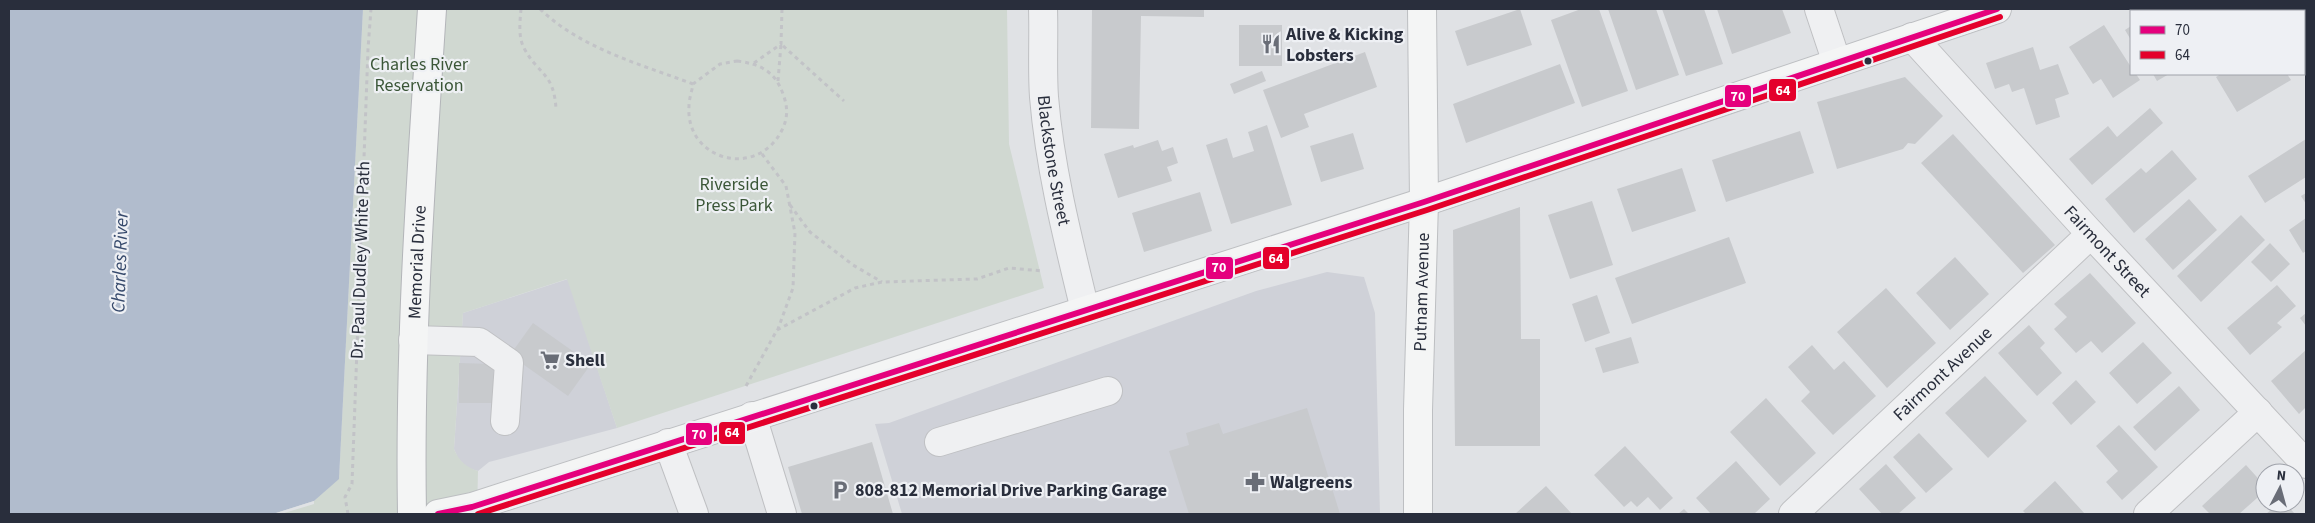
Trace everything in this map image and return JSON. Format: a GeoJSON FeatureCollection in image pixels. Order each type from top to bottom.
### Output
{"type":"FeatureCollection","features":[{"type":"Feature","properties":{"kind":"main road","name":"Memorial Drive"},"geometry":{"type":"LineString","coordinates":[[412,514],[413,340],[416,258],[432,9]]}},
{"type":"Feature","properties":{"kind":"main road","name":"Putnam Avenue"},"geometry":{"type":"LineString","coordinates":[[1419,514],[1418,410],[1424,202],[1422,9]]}},
{"type":"Feature","properties":{"kind":"main road"},"geometry":{"type":"LineString","coordinates":[[438,514],[472,507],[668,443],[747,404],[1085,310],[1424,202],[1997,9]]}},
{"type":"Feature","properties":{"kind":"street","name":"Blackstone Street"},"geometry":{"type":"LineString","coordinates":[[1043,9],[1044,95],[1049,134],[1056,182],[1085,310]]}},
{"type":"Feature","properties":{"kind":"street"},"geometry":{"type":"LineString","coordinates":[[1819,9],[1838,63]]}},
{"type":"Feature","properties":{"kind":"street","name":"Fairmont Street"},"geometry":{"type":"LineString","coordinates":[[1912,37],[2091,234],[2306,464]]}},
{"type":"Feature","properties":{"kind":"street","name":"Fairmont Avenue"},"geometry":{"type":"LineString","coordinates":[[1793,514],[2091,234]]}},
{"type":"Feature","properties":{"kind":"street"},"geometry":{"type":"LineString","coordinates":[[413,340],[479,342],[509,363],[505,421]]}},
{"type":"Feature","properties":{"kind":"street"},"geometry":{"type":"LineString","coordinates":[[939,442],[1108,391]]}},
{"type":"Feature","properties":{"kind":"street"},"geometry":{"type":"LineString","coordinates":[[747,404],[782,514]]}},
{"type":"Feature","properties":{"kind":"street"},"geometry":{"type":"LineString","coordinates":[[2148,514],[2258,412]]}},
{"type":"Feature","properties":{"kind":"street"},"geometry":{"type":"LineString","coordinates":[[668,443],[694,514]]}},
{"type":"Feature","properties":{"kind":"path","name":"Dr. Paul Dudley White Path"},"geometry":{"type":"LineString","coordinates":[[348,514],[345,496],[352,484],[371,9]]}},
{"type":"Feature","properties":{"kind":"path"},"geometry":{"type":"LineString","coordinates":[[521,9],[520,22],[523,46],[551,84],[556,94],[556,109]]}},
{"type":"Feature","properties":{"kind":"path"},"geometry":{"type":"LineString","coordinates":[[540,9],[560,26],[586,42],[693,84]]}},
{"type":"Feature","properties":{"kind":"path"},"geometry":{"type":"LineString","coordinates":[[778,81],[782,44],[782,9]]}},
{"type":"Feature","properties":{"kind":"path"},"geometry":{"type":"LineString","coordinates":[[754,64],[782,44]]}},
{"type":"Feature","properties":{"kind":"path"},"geometry":{"type":"LineString","coordinates":[[782,44],[844,101]]}},
{"type":"Feature","properties":{"kind":"path"},"geometry":{"type":"LineString","coordinates":[[737,60],[754,64],[766,69],[778,81],[788,105],[786,122],[775,143],[762,154],[744,159],[719,156],[704,146],[694,132],[688,107],[693,84],[720,64],[737,60]]}},
{"type":"Feature","properties":{"kind":"path"},"geometry":{"type":"LineString","coordinates":[[747,404],[778,330],[793,288],[795,233],[786,186],[762,154]]}},
{"type":"Feature","properties":{"kind":"path"},"geometry":{"type":"LineString","coordinates":[[790,204],[810,232],[853,265],[882,282]]}},
{"type":"Feature","properties":{"kind":"path"},"geometry":{"type":"LineString","coordinates":[[778,330],[855,288],[882,282],[977,279],[1009,268],[1043,271]]}},
{"type":"Feature","properties":{"kind":"shaded area"},"geometry":{"type":"Polygon","coordinates":[[[1327,272],[1364,277],[1375,313],[1380,514],[902,514],[875,424],[889,423],[1256,291],[1327,272]]]}},
{"type":"Feature","properties":{"kind":"shaded area","name":"Shell"},"geometry":{"type":"Polygon","coordinates":[[[568,279],[617,428],[489,462],[478,471],[467,468],[458,458],[454,449],[463,313],[568,279]]]}},
{"type":"Feature","properties":{"kind":"green space","name":"Riverside Press Park"},"geometry":{"type":"Polygon","coordinates":[[[363,9],[1007,9],[1009,144],[1044,288],[617,428],[567,279],[463,313],[454,449],[463,463],[478,471],[477,514],[273,514],[314,501],[339,478],[363,9]]]}},
{"type":"Feature","properties":{"kind":"water","name":"Charles River"},"geometry":{"type":"Polygon","coordinates":[[[9,9],[363,9],[339,479],[314,501],[273,514],[9,514],[9,9]]]}},
{"type":"Feature","properties":{"kind":"pier"},"geometry":{"type":"Polygon","coordinates":[[[314,501],[314,504],[281,514],[273,514],[314,501]]]}},
{"type":"Feature","properties":{"kind":"building"},"geometry":{"type":"Polygon","coordinates":[[[1092,9],[1204,9],[1204,17],[1141,16],[1139,129],[1091,128],[1092,9]]]}},
{"type":"Feature","properties":{"kind":"building"},"geometry":{"type":"Polygon","coordinates":[[[1520,9],[1532,45],[1467,66],[1455,31],[1520,9]]]}},
{"type":"Feature","properties":{"kind":"building"},"geometry":{"type":"Polygon","coordinates":[[[1581,9],[1599,9],[1628,91],[1582,107],[1551,20],[1581,9]]]}},
{"type":"Feature","properties":{"kind":"building"},"geometry":{"type":"Polygon","coordinates":[[[1608,9],[1656,9],[1679,75],[1636,90],[1608,9]]]}},
{"type":"Feature","properties":{"kind":"building"},"geometry":{"type":"Polygon","coordinates":[[[1662,9],[1704,9],[1723,64],[1686,76],[1662,9]]]}},
{"type":"Feature","properties":{"kind":"building"},"geometry":{"type":"Polygon","coordinates":[[[1717,9],[1782,9],[1791,33],[1732,54],[1717,9]]]}},
{"type":"Feature","properties":{"kind":"building"},"geometry":{"type":"Polygon","coordinates":[[[2199,9],[2251,10],[2200,10],[2199,9]]]}},
{"type":"Feature","properties":{"kind":"building"},"geometry":{"type":"Polygon","coordinates":[[[1239,25],[1282,25],[1282,66],[1239,66],[1239,25]]]}},
{"type":"Feature","properties":{"kind":"building"},"geometry":{"type":"Polygon","coordinates":[[[2104,25],[2130,65],[2130,75],[2137,75],[2140,80],[2113,98],[2101,79],[2093,84],[2069,47],[2104,25]]]}},
{"type":"Feature","properties":{"kind":"building"},"geometry":{"type":"Polygon","coordinates":[[[2130,27],[2130,38],[2125,30],[2130,27]]]}},
{"type":"Feature","properties":{"kind":"building"},"geometry":{"type":"Polygon","coordinates":[[[2033,47],[2040,70],[2058,64],[2069,94],[2055,99],[2060,117],[2036,125],[2024,88],[2012,92],[2009,84],[1995,89],[1986,63],[2033,47]]]}},
{"type":"Feature","properties":{"kind":"building"},"geometry":{"type":"Polygon","coordinates":[[[1365,52],[1377,87],[1304,114],[1309,127],[1281,138],[1263,90],[1365,52]]]}},
{"type":"Feature","properties":{"kind":"building"},"geometry":{"type":"Polygon","coordinates":[[[1560,64],[1575,103],[1466,143],[1453,104],[1560,64]]]}},
{"type":"Feature","properties":{"kind":"building"},"geometry":{"type":"Polygon","coordinates":[[[1262,71],[1266,81],[1234,94],[1230,84],[1262,71]]]}},
{"type":"Feature","properties":{"kind":"building"},"geometry":{"type":"Polygon","coordinates":[[[2154,75],[2167,75],[2157,81],[2154,75]]]}},
{"type":"Feature","properties":{"kind":"building"},"geometry":{"type":"Polygon","coordinates":[[[2219,75],[2288,75],[2291,80],[2237,112],[2216,77],[2219,75]]]}},
{"type":"Feature","properties":{"kind":"building"},"geometry":{"type":"Polygon","coordinates":[[[1905,77],[1943,116],[1915,144],[1908,143],[1903,149],[1837,169],[1817,102],[1905,77]]]}},
{"type":"Feature","properties":{"kind":"building"},"geometry":{"type":"Polygon","coordinates":[[[2150,108],[2163,123],[2092,185],[2069,159],[2108,126],[2117,137],[2150,108]]]}},
{"type":"Feature","properties":{"kind":"building"},"geometry":{"type":"Polygon","coordinates":[[[1267,125],[1292,205],[1231,224],[1206,145],[1227,138],[1233,158],[1254,151],[1248,132],[1267,125]]]}},
{"type":"Feature","properties":{"kind":"building"},"geometry":{"type":"Polygon","coordinates":[[[1800,131],[1814,173],[1726,202],[1712,160],[1800,131]]]}},
{"type":"Feature","properties":{"kind":"building"},"geometry":{"type":"Polygon","coordinates":[[[1353,133],[1364,169],[1321,182],[1310,146],[1353,133]]]}},
{"type":"Feature","properties":{"kind":"building"},"geometry":{"type":"Polygon","coordinates":[[[1953,134],[2055,245],[2023,273],[1921,163],[1953,134]]]}},
{"type":"Feature","properties":{"kind":"building"},"geometry":{"type":"Polygon","coordinates":[[[2306,139],[2306,177],[2265,203],[2248,176],[2306,139]]]}},
{"type":"Feature","properties":{"kind":"building"},"geometry":{"type":"Polygon","coordinates":[[[1158,140],[1162,151],[1173,147],[1178,163],[1167,167],[1172,181],[1118,198],[1104,154],[1133,145],[1134,148],[1158,140]]]}},
{"type":"Feature","properties":{"kind":"building"},"geometry":{"type":"Polygon","coordinates":[[[2172,150],[2197,179],[2134,233],[2105,199],[2141,168],[2146,173],[2172,150]]]}},
{"type":"Feature","properties":{"kind":"building"},"geometry":{"type":"Polygon","coordinates":[[[1682,168],[1696,211],[1632,232],[1617,189],[1682,168]]]}},
{"type":"Feature","properties":{"kind":"building"},"geometry":{"type":"Polygon","coordinates":[[[1200,192],[1212,231],[1144,252],[1132,213],[1200,192]]]}},
{"type":"Feature","properties":{"kind":"building"},"geometry":{"type":"Polygon","coordinates":[[[2306,193],[2306,204],[2301,196],[2306,193]]]}},
{"type":"Feature","properties":{"kind":"building"},"geometry":{"type":"Polygon","coordinates":[[[2189,199],[2217,230],[2173,270],[2145,239],[2189,199]]]}},
{"type":"Feature","properties":{"kind":"building"},"geometry":{"type":"Polygon","coordinates":[[[1592,201],[1613,265],[1570,279],[1548,215],[1592,201]]]}},
{"type":"Feature","properties":{"kind":"building"},"geometry":{"type":"Polygon","coordinates":[[[1520,207],[1521,339],[1540,339],[1540,446],[1455,446],[1453,230],[1520,207]]]}},
{"type":"Feature","properties":{"kind":"building"},"geometry":{"type":"Polygon","coordinates":[[[2241,215],[2265,240],[2201,302],[2177,276],[2241,215]]]}},
{"type":"Feature","properties":{"kind":"building"},"geometry":{"type":"Polygon","coordinates":[[[2306,218],[2306,251],[2303,253],[2289,230],[2306,218]]]}},
{"type":"Feature","properties":{"kind":"building"},"geometry":{"type":"Polygon","coordinates":[[[1729,237],[1746,283],[1632,324],[1615,278],[1729,237]]]}},
{"type":"Feature","properties":{"kind":"building"},"geometry":{"type":"Polygon","coordinates":[[[2270,243],[2290,264],[2271,282],[2251,262],[2270,243]]]}},
{"type":"Feature","properties":{"kind":"building"},"geometry":{"type":"Polygon","coordinates":[[[1955,257],[1989,294],[1950,330],[1916,293],[1955,257]]]}},
{"type":"Feature","properties":{"kind":"building"},"geometry":{"type":"Polygon","coordinates":[[[2090,273],[2136,323],[2102,353],[2091,341],[2076,353],[2054,329],[2067,317],[2054,304],[2090,273]]]}},
{"type":"Feature","properties":{"kind":"building"},"geometry":{"type":"Polygon","coordinates":[[[2277,285],[2296,306],[2277,323],[2282,327],[2250,355],[2227,328],[2277,285]]]}},
{"type":"Feature","properties":{"kind":"building"},"geometry":{"type":"Polygon","coordinates":[[[1886,288],[1936,343],[1887,388],[1837,332],[1886,288]]]}},
{"type":"Feature","properties":{"kind":"building"},"geometry":{"type":"Polygon","coordinates":[[[1597,295],[1610,333],[1585,342],[1572,304],[1597,295]]]}},
{"type":"Feature","properties":{"kind":"building"},"geometry":{"type":"Polygon","coordinates":[[[2306,313],[2306,326],[2300,318],[2306,313]]]}},
{"type":"Feature","properties":{"kind":"building","name":"Shell"},"geometry":{"type":"Polygon","coordinates":[[[533,323],[591,364],[568,396],[510,355],[533,323]]]}},
{"type":"Feature","properties":{"kind":"building"},"geometry":{"type":"Polygon","coordinates":[[[2029,325],[2045,343],[2040,348],[2062,373],[2037,396],[1998,353],[2029,325]]]}},
{"type":"Feature","properties":{"kind":"building"},"geometry":{"type":"Polygon","coordinates":[[[1631,337],[1639,363],[1603,373],[1595,348],[1631,337]]]}},
{"type":"Feature","properties":{"kind":"building"},"geometry":{"type":"Polygon","coordinates":[[[2143,342],[2172,373],[2137,404],[2109,373],[2143,342]]]}},
{"type":"Feature","properties":{"kind":"building"},"geometry":{"type":"Polygon","coordinates":[[[1812,345],[1834,370],[1844,361],[1876,396],[1833,435],[1801,401],[1810,392],[1788,367],[1812,345]]]}},
{"type":"Feature","properties":{"kind":"building"},"geometry":{"type":"Polygon","coordinates":[[[2306,350],[2306,407],[2299,414],[2271,381],[2306,350]]]}},
{"type":"Feature","properties":{"kind":"building"},"geometry":{"type":"Polygon","coordinates":[[[459,363],[493,364],[493,403],[459,403],[459,363]]]}},
{"type":"Feature","properties":{"kind":"building"},"geometry":{"type":"Polygon","coordinates":[[[1985,376],[2027,421],[1988,458],[1945,413],[1985,376]]]}},
{"type":"Feature","properties":{"kind":"building"},"geometry":{"type":"Polygon","coordinates":[[[2076,380],[2096,402],[2071,425],[2052,403],[2076,380]]]}},
{"type":"Feature","properties":{"kind":"building"},"geometry":{"type":"Polygon","coordinates":[[[2179,386],[2200,410],[2155,451],[2133,427],[2179,386]]]}},
{"type":"Feature","properties":{"kind":"building"},"geometry":{"type":"Polygon","coordinates":[[[1766,398],[1816,453],[1780,486],[1730,432],[1766,398]]]}},
{"type":"Feature","properties":{"kind":"building","name":"Walgreens"},"geometry":{"type":"Polygon","coordinates":[[[1307,408],[1340,514],[1189,514],[1169,451],[1189,445],[1186,433],[1219,423],[1223,434],[1307,408]]]}},
{"type":"Feature","properties":{"kind":"building"},"geometry":{"type":"Polygon","coordinates":[[[2119,425],[2158,467],[2122,500],[2106,482],[2118,471],[2096,446],[2119,425]]]}},
{"type":"Feature","properties":{"kind":"building"},"geometry":{"type":"Polygon","coordinates":[[[1919,433],[1953,469],[1926,493],[1893,457],[1919,433]]]}},
{"type":"Feature","properties":{"kind":"building","name":"808-812 Memorial Drive Parking Garage"},"geometry":{"type":"Polygon","coordinates":[[[872,442],[893,514],[802,514],[788,467],[872,442]]]}},
{"type":"Feature","properties":{"kind":"building"},"geometry":{"type":"Polygon","coordinates":[[[1625,446],[1673,498],[1660,510],[1648,497],[1637,507],[1631,501],[1624,507],[1594,475],[1625,446]]]}},
{"type":"Feature","properties":{"kind":"building"},"geometry":{"type":"Polygon","coordinates":[[[1736,461],[1770,499],[1754,514],[1711,514],[1696,498],[1736,461]]]}},
{"type":"Feature","properties":{"kind":"building"},"geometry":{"type":"Polygon","coordinates":[[[1886,464],[1916,498],[1898,514],[1882,514],[1859,489],[1886,464]]]}},
{"type":"Feature","properties":{"kind":"building"},"geometry":{"type":"Polygon","coordinates":[[[2246,465],[2255,475],[2255,500],[2239,514],[2210,514],[2202,506],[2246,465]]]}},
{"type":"Feature","properties":{"kind":"building"},"geometry":{"type":"Polygon","coordinates":[[[2055,481],[2085,514],[2026,514],[2023,511],[2055,481]]]}},
{"type":"Feature","properties":{"kind":"building"},"geometry":{"type":"Polygon","coordinates":[[[1546,486],[1572,514],[1515,514],[1546,486]]]}},
{"type":"Feature","properties":{"kind":"building"},"geometry":{"type":"Polygon","coordinates":[[[1684,509],[1689,514],[1678,514],[1684,509]]]}},
{"type":"Feature","properties":{"kind":"building"},"geometry":{"type":"Polygon","coordinates":[[[2294,513],[2295,514],[2266,514],[2294,513]]]}},
{"type":"Feature","properties":{"kind":"transit line","name":"70"},"geometry":{"type":"LineString","coordinates":[[438,514],[472,507],[1424,202],[1997,9]]}},
{"type":"Feature","properties":{"kind":"transit line","name":"64"},"geometry":{"type":"LineString","coordinates":[[478,514],[1427,210],[2000,17]]}},
{"type":"Feature","properties":{"kind":"place","name":"Alive & Kicking Lobsters"},"geometry":{"type":"Point","coordinates":[1271,44]}},
{"type":"Feature","properties":{"kind":"place","name":"Shell"},"geometry":{"type":"Point","coordinates":[550,360]}},
{"type":"Feature","properties":{"kind":"place","name":"Walgreens"},"geometry":{"type":"Point","coordinates":[1255,482]}},
{"type":"Feature","properties":{"kind":"place","name":"808-812 Memorial Drive Parking Garage"},"geometry":{"type":"Point","coordinates":[840,490]}},
{"type":"Feature","properties":{"kind":"park label","name":"Charles River Reservation"},"geometry":{"type":"Point","coordinates":[419,74]}}]}
